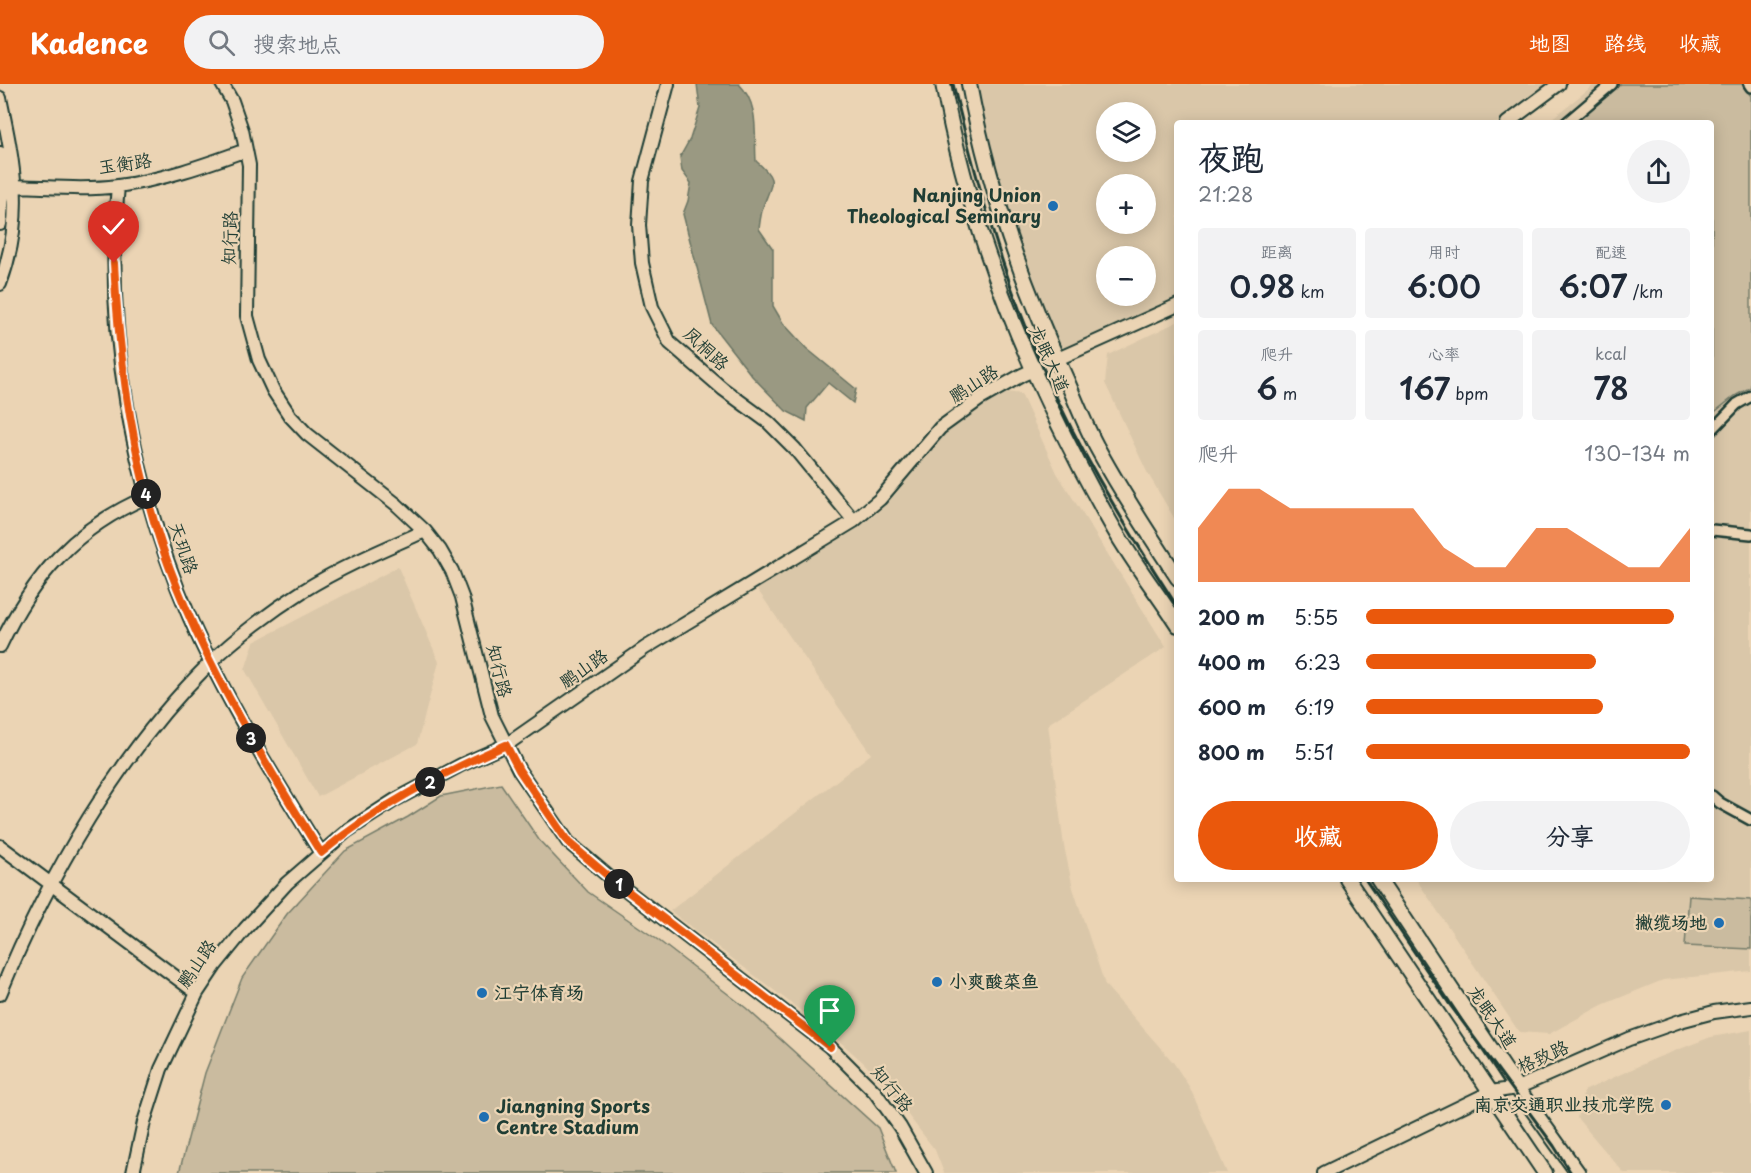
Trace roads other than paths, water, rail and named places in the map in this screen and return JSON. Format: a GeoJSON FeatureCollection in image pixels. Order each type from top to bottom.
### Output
{"type":"FeatureCollection","features":[{"type":"Feature","properties":{"kind":"main road","name":"龙眠大道"},"geometry":{"type":"LineString","coordinates":[[943,84],[970,198],[995,276],[1033,370],[1079,466],[1116,532],[1174,619]]}},
{"type":"Feature","properties":{"kind":"main road","name":"龙眠大道"},"geometry":{"type":"LineString","coordinates":[[969,84],[994,189],[1019,268],[1057,360],[1097,448],[1134,513],[1174,572]]}},
{"type":"Feature","properties":{"kind":"main road"},"geometry":{"type":"LineString","coordinates":[[1349,882],[1545,1173]]}},
{"type":"Feature","properties":{"kind":"main road","name":"龙眠大道"},"geometry":{"type":"LineString","coordinates":[[1380,882],[1517,1088],[1578,1173]]}},
{"type":"Feature","properties":{"kind":"street","name":"知行路"},"geometry":{"type":"LineString","coordinates":[[222,84],[232,101],[242,130],[249,165],[246,290],[248,316],[259,360],[273,390],[290,416],[307,434],[396,504],[425,531],[440,550],[462,597],[492,716],[525,779],[568,842],[830,1047],[875,1092],[900,1127],[927,1173]]}},
{"type":"Feature","properties":{"kind":"street","name":"凤桐路"},"geometry":{"type":"LineString","coordinates":[[668,84],[642,181],[639,225],[642,263],[652,307],[670,343],[704,374],[768,422],[795,449],[854,521]]}},
{"type":"Feature","properties":{"kind":"street"},"geometry":{"type":"LineString","coordinates":[[1511,120],[1559,84]]}},
{"type":"Feature","properties":{"kind":"street"},"geometry":{"type":"LineString","coordinates":[[1570,120],[1612,84]]}},
{"type":"Feature","properties":{"kind":"street"},"geometry":{"type":"LineString","coordinates":[[0,98],[12,157],[10,186],[0,224]]}},
{"type":"Feature","properties":{"kind":"street","name":"玉衡路"},"geometry":{"type":"LineString","coordinates":[[10,186],[39,188],[118,186],[201,167],[246,150]]}},
{"type":"Feature","properties":{"kind":"street"},"geometry":{"type":"LineString","coordinates":[[0,153],[10,186],[15,221],[6,267],[0,284]]}},
{"type":"Feature","properties":{"kind":"street","name":"天玑路"},"geometry":{"type":"LineString","coordinates":[[118,186],[115,231],[117,312],[128,408],[147,497],[189,615],[211,662],[253,741],[321,853]]}},
{"type":"Feature","properties":{"kind":"street","name":"鹏山路"},"geometry":{"type":"LineString","coordinates":[[134,1173],[144,1122],[161,1069],[197,993],[245,929],[287,883],[347,831],[395,800],[461,765],[506,745],[645,648],[854,521],[880,500],[940,428],[980,399],[1033,370],[1174,307]]}},
{"type":"Feature","properties":{"kind":"street"},"geometry":{"type":"LineString","coordinates":[[1714,428],[1737,404],[1751,396]]}},
{"type":"Feature","properties":{"kind":"street"},"geometry":{"type":"LineString","coordinates":[[0,646],[13,617],[47,568],[98,523],[124,507],[147,497]]}},
{"type":"Feature","properties":{"kind":"street"},"geometry":{"type":"LineString","coordinates":[[1714,530],[1751,534]]}},
{"type":"Feature","properties":{"kind":"street"},"geometry":{"type":"LineString","coordinates":[[0,994],[51,884],[94,813],[158,720],[211,662],[303,591],[425,531]]}},
{"type":"Feature","properties":{"kind":"street"},"geometry":{"type":"LineString","coordinates":[[1714,798],[1720,804],[1751,820]]}},
{"type":"Feature","properties":{"kind":"street"},"geometry":{"type":"LineString","coordinates":[[0,846],[197,993]]}},
{"type":"Feature","properties":{"kind":"street","name":"格致路"},"geometry":{"type":"LineString","coordinates":[[1324,1173],[1491,1092],[1517,1088],[1629,1039],[1680,1021],[1714,1012],[1751,1007]]}},
{"type":"Feature","properties":{"kind":"railway"},"geometry":{"type":"LineString","coordinates":[[953,84],[997,246],[1041,364],[1100,482],[1174,602]]}},
{"type":"Feature","properties":{"kind":"railway"},"geometry":{"type":"LineString","coordinates":[[1367,882],[1448,1002],[1554,1146],[1571,1173]]}},
{"type":"Feature","properties":{"kind":"place","name":"Nanjing Union Theological Seminary"},"geometry":{"type":"Point","coordinates":[1053,206]}},
{"type":"Feature","properties":{"kind":"place","name":"撇缆场地"},"geometry":{"type":"Point","coordinates":[1719,923]}},
{"type":"Feature","properties":{"kind":"place","name":"小爽酸菜鱼"},"geometry":{"type":"Point","coordinates":[937,982]}},
{"type":"Feature","properties":{"kind":"place","name":"江宁体育场"},"geometry":{"type":"Point","coordinates":[482,993]}},
{"type":"Feature","properties":{"kind":"place","name":"南京交通职业技术学院"},"geometry":{"type":"Point","coordinates":[1666,1105]}},
{"type":"Feature","properties":{"kind":"place","name":"Jiangning Sports Centre Stadium"},"geometry":{"type":"Point","coordinates":[484,1117]}}]}
